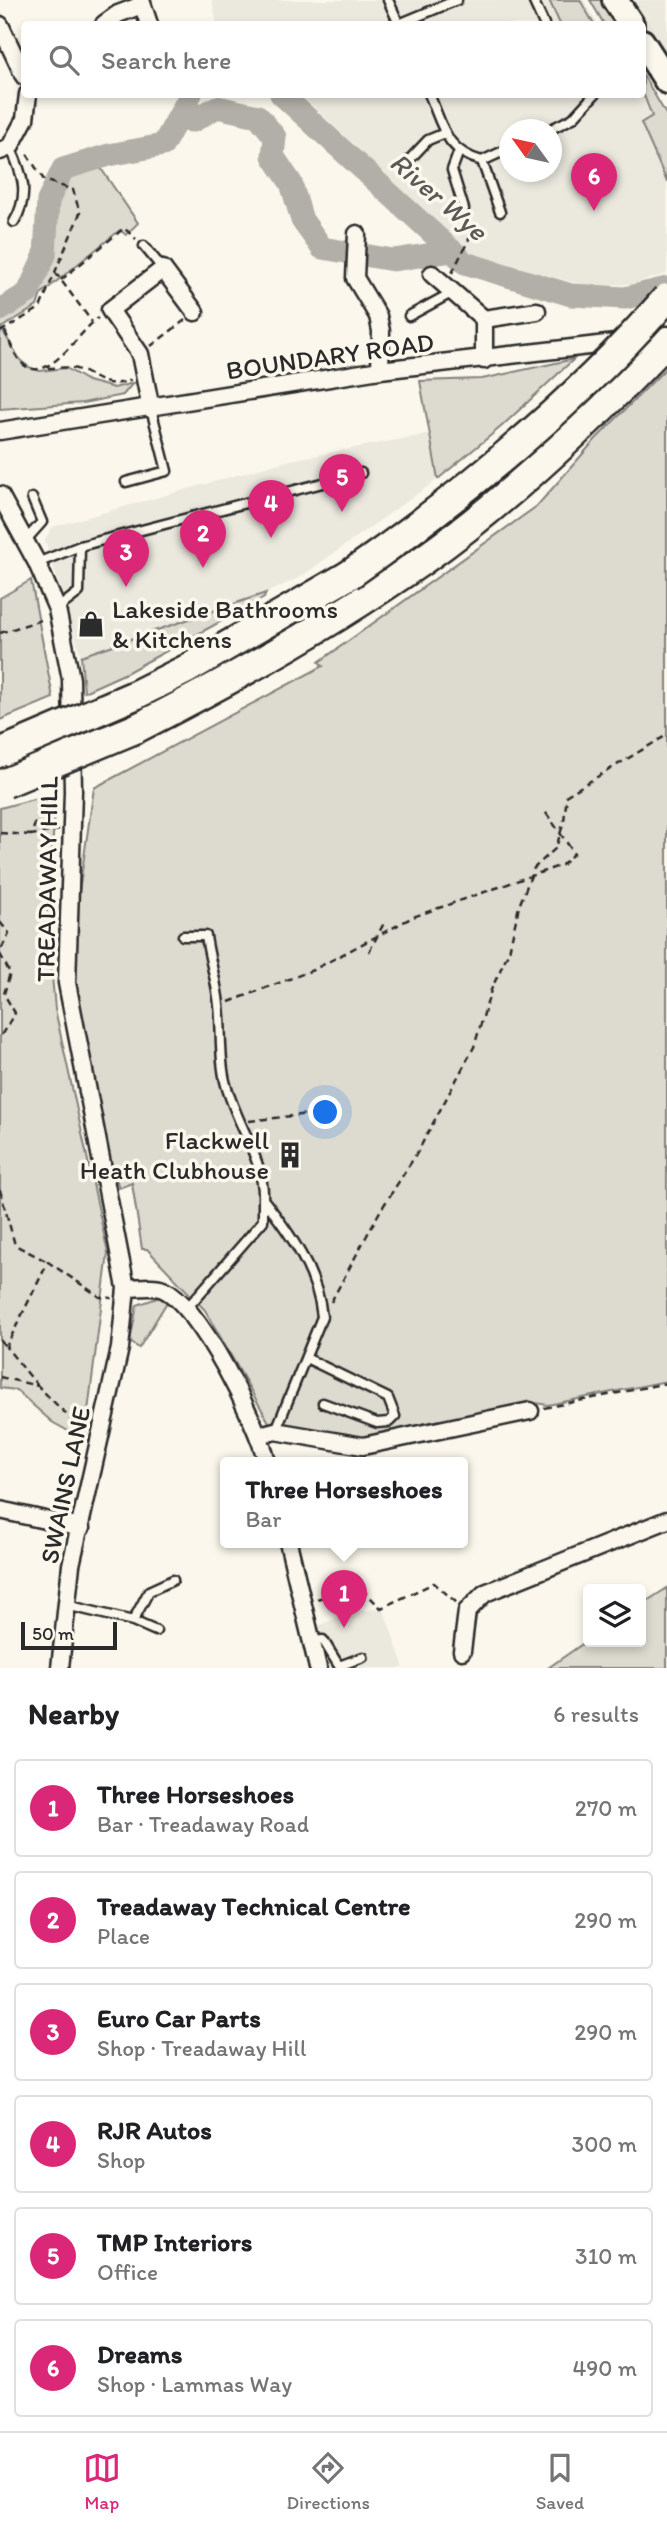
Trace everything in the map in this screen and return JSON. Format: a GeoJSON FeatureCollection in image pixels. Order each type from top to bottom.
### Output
{"type":"FeatureCollection","features":[{"type":"Feature","properties":{"kind":"highway"},"geometry":{"type":"LineString","coordinates":[[2,752],[135,695],[209,656],[349,575],[455,498],[584,383],[667,298]]}},
{"type":"Feature","properties":{"kind":"highway"},"geometry":{"type":"LineString","coordinates":[[2,784],[135,729],[256,664],[425,559],[539,464],[667,341]]}},
{"type":"Feature","properties":{"kind":"main road"},"geometry":{"type":"LineString","coordinates":[[615,0],[629,21]]}},
{"type":"Feature","properties":{"kind":"main road"},"geometry":{"type":"LineString","coordinates":[[646,50],[667,81]]}},
{"type":"Feature","properties":{"kind":"street"},"geometry":{"type":"LineString","coordinates":[[108,21],[141,3],[148,21]]}},
{"type":"Feature","properties":{"kind":"street"},"geometry":{"type":"LineString","coordinates":[[0,25],[21,70]]}},
{"type":"Feature","properties":{"kind":"street"},"geometry":{"type":"LineString","coordinates":[[8,145],[25,119],[28,98]]}},
{"type":"Feature","properties":{"kind":"street"},"geometry":{"type":"LineString","coordinates":[[357,234],[355,278],[378,316],[381,331],[380,370]]}},
{"type":"Feature","properties":{"kind":"street"},"geometry":{"type":"LineString","coordinates":[[151,409],[140,354],[110,310],[163,269],[195,312]]}},
{"type":"Feature","properties":{"kind":"street"},"geometry":{"type":"LineString","coordinates":[[432,274],[484,319],[484,360]]}},
{"type":"Feature","properties":{"kind":"street"},"geometry":{"type":"LineString","coordinates":[[484,319],[537,311]]}},
{"type":"Feature","properties":{"kind":"street","name":"BOUNDARY ROAD"},"geometry":{"type":"LineString","coordinates":[[0,431],[151,409],[380,370],[620,343],[667,332]]}},
{"type":"Feature","properties":{"kind":"street","name":"TREADAWAY HILL"},"geometry":{"type":"LineString","coordinates":[[0,495],[37,563],[58,612],[71,679],[73,791],[67,983],[126,1288],[125,1314]]}},
{"type":"Feature","properties":{"kind":"street"},"geometry":{"type":"LineString","coordinates":[[126,1288],[162,1289],[188,1307],[268,1433],[267,1457]]}},
{"type":"Feature","properties":{"kind":"street","name":"SWAINS LANE"},"geometry":{"type":"LineString","coordinates":[[60,1668],[71,1565],[125,1314]]}},
{"type":"Feature","properties":{"kind":"street"},"geometry":{"type":"LineString","coordinates":[[268,1433],[363,1446],[530,1411]]}},
{"type":"Feature","properties":{"kind":"street"},"geometry":{"type":"LineString","coordinates":[[0,1510],[81,1528]]}},
{"type":"Feature","properties":{"kind":"street"},"geometry":{"type":"LineString","coordinates":[[462,1651],[467,1611],[485,1593],[667,1520]]}},
{"type":"Feature","properties":{"kind":"street"},"geometry":{"type":"LineString","coordinates":[[290,1548],[318,1668]]}},
{"type":"Feature","properties":{"kind":"lane"},"geometry":{"type":"LineString","coordinates":[[388,0],[398,21]]}},
{"type":"Feature","properties":{"kind":"lane"},"geometry":{"type":"LineString","coordinates":[[406,21],[457,0]]}},
{"type":"Feature","properties":{"kind":"lane"},"geometry":{"type":"LineString","coordinates":[[533,0],[543,21]]}},
{"type":"Feature","properties":{"kind":"lane"},"geometry":{"type":"LineString","coordinates":[[431,98],[452,146],[482,161],[500,212]]}},
{"type":"Feature","properties":{"kind":"lane"},"geometry":{"type":"LineString","coordinates":[[562,124],[573,118],[591,98]]}},
{"type":"Feature","properties":{"kind":"lane"},"geometry":{"type":"LineString","coordinates":[[411,158],[428,140],[446,133]]}},
{"type":"Feature","properties":{"kind":"lane"},"geometry":{"type":"LineString","coordinates":[[8,145],[24,175],[24,206],[14,222]]}},
{"type":"Feature","properties":{"kind":"lane"},"geometry":{"type":"LineString","coordinates":[[459,151],[452,170],[464,209]]}},
{"type":"Feature","properties":{"kind":"lane"},"geometry":{"type":"LineString","coordinates":[[482,161],[499,153]]}},
{"type":"Feature","properties":{"kind":"lane"},"geometry":{"type":"LineString","coordinates":[[144,246],[163,269]]}},
{"type":"Feature","properties":{"kind":"lane"},"geometry":{"type":"LineString","coordinates":[[409,316],[453,292]]}},
{"type":"Feature","properties":{"kind":"lane"},"geometry":{"type":"LineString","coordinates":[[126,482],[167,471],[151,409]]}},
{"type":"Feature","properties":{"kind":"lane"},"geometry":{"type":"LineString","coordinates":[[37,563],[80,546],[361,473]]}},
{"type":"Feature","properties":{"kind":"lane"},"geometry":{"type":"LineString","coordinates":[[25,541],[42,522],[32,498]]}},
{"type":"Feature","properties":{"kind":"lane"},"geometry":{"type":"LineString","coordinates":[[58,612],[79,592],[80,546]]}},
{"type":"Feature","properties":{"kind":"lane"},"geometry":{"type":"LineString","coordinates":[[183,936],[206,936],[219,1007],[220,1052],[231,1106],[264,1184],[263,1221],[188,1307]]}},
{"type":"Feature","properties":{"kind":"lane"},"geometry":{"type":"LineString","coordinates":[[263,1199],[297,1246],[320,1297],[322,1317],[306,1358],[268,1433]]}},
{"type":"Feature","properties":{"kind":"lane"},"geometry":{"type":"LineString","coordinates":[[306,1358],[388,1398],[395,1416],[388,1422],[377,1423],[323,1403]]}},
{"type":"Feature","properties":{"kind":"lane"},"geometry":{"type":"LineString","coordinates":[[133,1621],[149,1591],[173,1580]]}},
{"type":"Feature","properties":{"kind":"lane"},"geometry":{"type":"LineString","coordinates":[[66,1605],[133,1621],[156,1631]]}},
{"type":"Feature","properties":{"kind":"lane"},"geometry":{"type":"LineString","coordinates":[[312,1642],[323,1640],[339,1666],[363,1657]]}},
{"type":"Feature","properties":{"kind":"path"},"geometry":{"type":"LineString","coordinates":[[0,332],[40,308],[80,213],[73,190],[44,180],[8,145]]}},
{"type":"Feature","properties":{"kind":"path"},"geometry":{"type":"LineString","coordinates":[[61,280],[124,228],[144,246]]}},
{"type":"Feature","properties":{"kind":"path"},"geometry":{"type":"LineString","coordinates":[[454,269],[470,237]]}},
{"type":"Feature","properties":{"kind":"path"},"geometry":{"type":"LineString","coordinates":[[55,272],[92,322]]}},
{"type":"Feature","properties":{"kind":"path"},"geometry":{"type":"LineString","coordinates":[[48,368],[92,322],[110,310]]}},
{"type":"Feature","properties":{"kind":"path"},"geometry":{"type":"LineString","coordinates":[[140,354],[195,312]]}},
{"type":"Feature","properties":{"kind":"path"},"geometry":{"type":"LineString","coordinates":[[5,331],[20,362],[36,369],[74,368],[97,381],[118,385],[146,374]]}},
{"type":"Feature","properties":{"kind":"path"},"geometry":{"type":"LineString","coordinates":[[0,633],[58,612]]}},
{"type":"Feature","properties":{"kind":"path"},"geometry":{"type":"LineString","coordinates":[[322,1317],[379,1213],[417,1153],[474,1047],[491,990],[509,951],[519,906],[530,877],[534,868],[556,848],[567,795],[667,735]]}},
{"type":"Feature","properties":{"kind":"path"},"geometry":{"type":"LineString","coordinates":[[31,835],[42,805],[73,791]]}},
{"type":"Feature","properties":{"kind":"path"},"geometry":{"type":"LineString","coordinates":[[219,1007],[313,970],[413,917],[562,865],[575,853],[544,810]]}},
{"type":"Feature","properties":{"kind":"path"},"geometry":{"type":"LineString","coordinates":[[0,833],[31,835],[72,828]]}},
{"type":"Feature","properties":{"kind":"path"},"geometry":{"type":"LineString","coordinates":[[369,952],[386,921]]}},
{"type":"Feature","properties":{"kind":"path"},"geometry":{"type":"LineString","coordinates":[[0,922],[9,933],[0,953],[10,973],[4,994],[15,1013],[0,1037]]}},
{"type":"Feature","properties":{"kind":"path"},"geometry":{"type":"LineString","coordinates":[[239,1122],[317,1113]]}},
{"type":"Feature","properties":{"kind":"path"},"geometry":{"type":"LineString","coordinates":[[0,1190],[15,1245],[48,1262],[100,1297]]}},
{"type":"Feature","properties":{"kind":"path"},"geometry":{"type":"LineString","coordinates":[[6,1347],[48,1262]]}},
{"type":"Feature","properties":{"kind":"path"},"geometry":{"type":"LineString","coordinates":[[0,1339],[38,1386],[86,1434]]}},
{"type":"Feature","properties":{"kind":"path"},"geometry":{"type":"LineString","coordinates":[[0,1377],[38,1386]]}},
{"type":"Feature","properties":{"kind":"path"},"geometry":{"type":"LineString","coordinates":[[530,1411],[667,1383]]}},
{"type":"Feature","properties":{"kind":"path"},"geometry":{"type":"LineString","coordinates":[[304,1603],[359,1586],[381,1608],[434,1583],[467,1611]]}},
{"type":"Feature","properties":{"kind":"shaded area"},"geometry":{"type":"Polygon","coordinates":[[[212,0],[584,0],[595,21],[216,21],[212,0]]]}},
{"type":"Feature","properties":{"kind":"shaded area"},"geometry":{"type":"Polygon","coordinates":[[[549,0],[580,0],[592,21],[559,21],[549,0]]]}},
{"type":"Feature","properties":{"kind":"shaded area"},"geometry":{"type":"Polygon","coordinates":[[[590,0],[607,0],[620,21],[602,21],[590,0]]]}},
{"type":"Feature","properties":{"kind":"shaded area"},"geometry":{"type":"Polygon","coordinates":[[[623,0],[667,0],[667,65],[646,31],[646,21],[640,21],[623,0]]]}},
{"type":"Feature","properties":{"kind":"shaded area"},"geometry":{"type":"Polygon","coordinates":[[[646,80],[667,116],[667,182],[641,123],[652,116],[645,98],[646,80]]]}},
{"type":"Feature","properties":{"kind":"shaded area"},"geometry":{"type":"Polygon","coordinates":[[[646,90],[667,125],[667,274],[632,284],[587,286],[472,255],[304,98],[646,98],[646,90]]]}},
{"type":"Feature","properties":{"kind":"shaded area"},"geometry":{"type":"Polygon","coordinates":[[[85,160],[100,167],[138,223],[126,235],[120,230],[41,294],[37,306],[1,328],[21,361],[29,367],[40,371],[66,368],[88,381],[114,388],[133,383],[123,395],[83,403],[0,409],[0,307],[20,298],[32,285],[40,269],[49,196],[54,178],[85,160]]]}},
{"type":"Feature","properties":{"kind":"shaded area"},"geometry":{"type":"Polygon","coordinates":[[[574,359],[502,426],[438,479],[420,381],[482,379],[574,359]]]}},
{"type":"Feature","properties":{"kind":"shaded area"},"geometry":{"type":"Polygon","coordinates":[[[667,367],[667,1381],[548,1405],[536,1403],[497,1415],[381,1440],[270,1424],[205,1310],[147,1249],[142,1249],[132,1183],[119,1188],[77,1052],[73,900],[78,899],[94,788],[323,666],[319,662],[537,506],[595,440],[667,367]]]}},
{"type":"Feature","properties":{"kind":"shaded area"},"geometry":{"type":"Polygon","coordinates":[[[428,434],[438,479],[299,578],[266,593],[81,656],[45,540],[52,527],[291,460],[428,434]]]}},
{"type":"Feature","properties":{"kind":"shaded area"},"geometry":{"type":"Polygon","coordinates":[[[31,580],[53,698],[0,720],[0,598],[31,580]]]}},
{"type":"Feature","properties":{"kind":"shaded area"},"geometry":{"type":"Polygon","coordinates":[[[266,593],[264,598],[126,673],[84,692],[81,656],[266,593]]]}},
{"type":"Feature","properties":{"kind":"shaded area"},"geometry":{"type":"Polygon","coordinates":[[[56,793],[47,920],[55,1009],[108,1253],[88,1411],[82,1430],[88,1436],[88,1442],[52,1422],[16,1390],[0,1388],[0,808],[56,793]]]}},
{"type":"Feature","properties":{"kind":"shaded area"},"geometry":{"type":"Polygon","coordinates":[[[160,1297],[167,1302],[139,1348],[130,1342],[137,1305],[160,1297]]]}},
{"type":"Feature","properties":{"kind":"shaded area"},"geometry":{"type":"Polygon","coordinates":[[[667,1588],[667,1668],[548,1668],[583,1644],[583,1647],[646,1647],[646,1602],[667,1588]]]}},
{"type":"Feature","properties":{"kind":"shaded area"},"geometry":{"type":"Polygon","coordinates":[[[383,1608],[404,1668],[326,1668],[316,1627],[348,1613],[383,1608]]]}},
{"type":"Feature","properties":{"kind":"waterway","name":"River Wye"},"geometry":{"type":"LineString","coordinates":[[0,310],[28,293],[45,255],[48,201],[63,169],[109,155],[163,145],[189,98]]}},
{"type":"Feature","properties":{"kind":"waterway","name":"River Wye"},"geometry":{"type":"LineString","coordinates":[[285,98],[465,263],[571,295],[625,298],[667,288]]}},
{"type":"Feature","properties":{"kind":"waterway"},"geometry":{"type":"LineString","coordinates":[[177,120],[193,121],[217,107],[258,116],[275,137],[273,156],[291,183],[302,220],[322,248],[393,260],[453,251]]}},
{"type":"Feature","properties":{"kind":"place","name":"Dreams"},"geometry":{"type":"Point","coordinates":[594,211]}},
{"type":"Feature","properties":{"kind":"place","name":"TMP Interiors"},"geometry":{"type":"Point","coordinates":[342,512]}},
{"type":"Feature","properties":{"kind":"place","name":"RJR Autos"},"geometry":{"type":"Point","coordinates":[271,538]}},
{"type":"Feature","properties":{"kind":"place","name":"Treadaway Technical Centre"},"geometry":{"type":"Point","coordinates":[203,568]}},
{"type":"Feature","properties":{"kind":"place","name":"Euro Car Parts"},"geometry":{"type":"Point","coordinates":[126,587]}},
{"type":"Feature","properties":{"kind":"place","name":"Lakeside Bathrooms & Kitchens"},"geometry":{"type":"Point","coordinates":[91,624]}},
{"type":"Feature","properties":{"kind":"place","name":"Flackwell Heath Clubhouse"},"geometry":{"type":"Point","coordinates":[290,1155]}},
{"type":"Feature","properties":{"kind":"place","name":"Three Horseshoes"},"geometry":{"type":"Point","coordinates":[344,1628]}}]}
